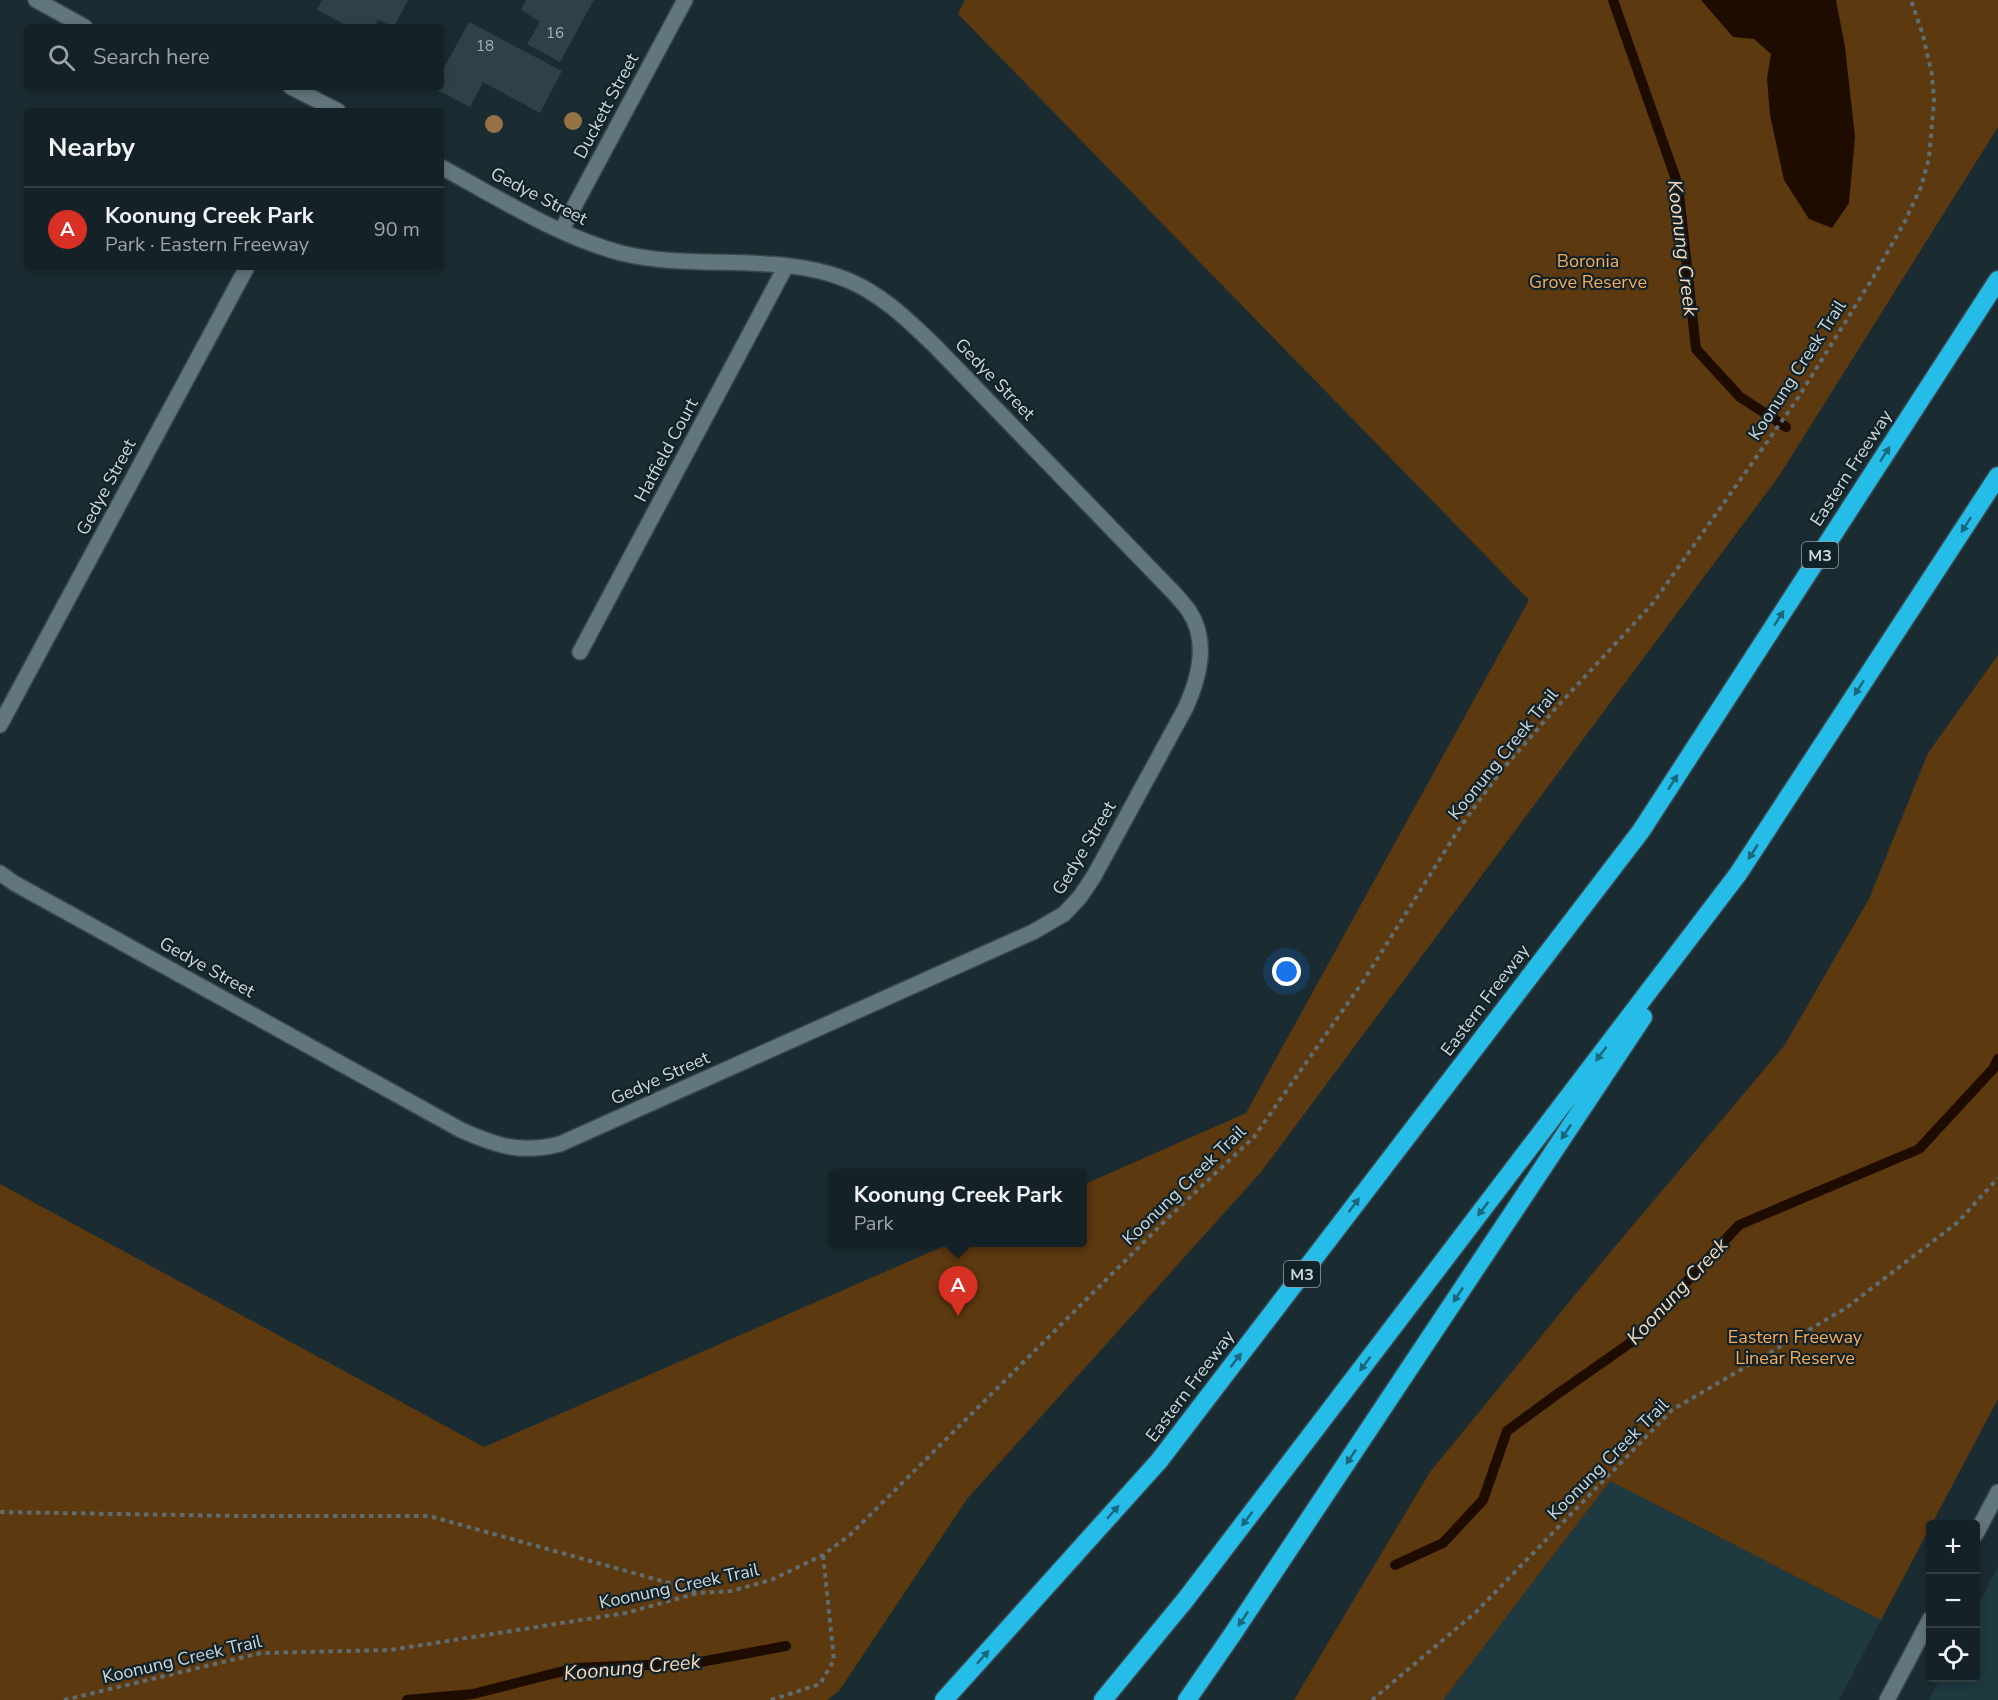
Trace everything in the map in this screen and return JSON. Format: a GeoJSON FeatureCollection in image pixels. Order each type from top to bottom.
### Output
{"type":"FeatureCollection","features":[{"type":"Feature","properties":{"kind":"highway","name":"Eastern Freeway"},"geometry":{"type":"LineString","coordinates":[[944,1700],[1159,1461],[1641,831],[1998,280]]}},
{"type":"Feature","properties":{"kind":"highway"},"geometry":{"type":"LineString","coordinates":[[1187,1700],[1738,874],[1998,476]]}},
{"type":"Feature","properties":{"kind":"highway"},"geometry":{"type":"LineString","coordinates":[[1103,1700],[1186,1599],[1738,874]]}},
{"type":"Feature","properties":{"kind":"street"},"geometry":{"type":"LineString","coordinates":[[36,0],[80,24]]}},
{"type":"Feature","properties":{"kind":"street","name":"Duckett Street"},"geometry":{"type":"LineString","coordinates":[[561,231],[685,0]]}},
{"type":"Feature","properties":{"kind":"street"},"geometry":{"type":"LineString","coordinates":[[297,90],[330,108]]}},
{"type":"Feature","properties":{"kind":"street","name":"Gedye Street"},"geometry":{"type":"LineString","coordinates":[[0,873],[461,1130],[485,1141],[523,1150],[560,1144],[1033,932],[1064,914],[1073,906],[1094,876],[1195,687],[1200,649],[1198,631],[1189,611],[1174,593],[936,347],[909,321],[881,299],[845,279],[820,272],[786,266],[655,259],[621,252],[561,231],[444,168]]}},
{"type":"Feature","properties":{"kind":"street","name":"Hatfield Court"},"geometry":{"type":"LineString","coordinates":[[580,652],[786,266]]}},
{"type":"Feature","properties":{"kind":"street","name":"Gedye Street"},"geometry":{"type":"LineString","coordinates":[[0,725],[245,270]]}},
{"type":"Feature","properties":{"kind":"street"},"geometry":{"type":"LineString","coordinates":[[1980,1526],[1998,1492]]}},
{"type":"Feature","properties":{"kind":"street"},"geometry":{"type":"LineString","coordinates":[[1887,1700],[1926,1627]]}},
{"type":"Feature","properties":{"kind":"path","name":"Koonung Creek Trail"},"geometry":{"type":"LineString","coordinates":[[64,1700],[261,1653],[390,1650],[626,1613],[698,1593],[731,1592],[771,1580],[823,1555],[850,1535],[1162,1223],[1254,1137],[1364,980],[1478,802],[1555,709],[1653,603],[1796,401],[1874,276],[1921,187],[1929,158],[1935,102],[1932,75],[1923,35],[1911,0]]}},
{"type":"Feature","properties":{"kind":"path","name":"Koonung Creek Trail"},"geometry":{"type":"LineString","coordinates":[[1372,1700],[1476,1612],[1672,1410],[1846,1308],[1958,1222],[1998,1178]]}},
{"type":"Feature","properties":{"kind":"path"},"geometry":{"type":"LineString","coordinates":[[0,1512],[429,1516],[698,1593]]}},
{"type":"Feature","properties":{"kind":"path"},"geometry":{"type":"LineString","coordinates":[[771,1700],[820,1684],[834,1660],[823,1555]]}},
{"type":"Feature","properties":{"kind":"shaded area"},"geometry":{"type":"Polygon","coordinates":[[[1701,0],[1836,0],[1845,47],[1855,137],[1849,203],[1832,228],[1809,219],[1784,180],[1770,115],[1767,78],[1771,54],[1754,39],[1733,37],[1701,0]]]}},
{"type":"Feature","properties":{"kind":"shaded area"},"geometry":{"type":"Polygon","coordinates":[[[1610,1481],[1881,1620],[1839,1700],[1443,1700],[1610,1481]]]}},
{"type":"Feature","properties":{"kind":"shaded area"},"geometry":{"type":"Polygon","coordinates":[[[1998,1566],[1998,1700],[1929,1700],[1938,1682],[1980,1682],[1980,1602],[1998,1566]]]}},
{"type":"Feature","properties":{"kind":"green space","name":"Boronia Grove Reserve"},"geometry":{"type":"Polygon","coordinates":[[[965,0],[1998,0],[1998,127],[1779,476],[1261,1172],[967,1499],[839,1691],[827,1700],[0,1700],[0,1184],[484,1447],[942,1247],[1087,1247],[1087,1183],[1246,1113],[1529,600],[958,14],[965,0]]]}},
{"type":"Feature","properties":{"kind":"green space","name":"Eastern Freeway Linear Reserve"},"geometry":{"type":"Polygon","coordinates":[[[1998,655],[1998,1399],[1934,1520],[1926,1520],[1926,1535],[1881,1620],[1610,1481],[1443,1700],[1294,1700],[1430,1472],[1597,1268],[1784,1046],[1869,899],[1928,753],[1998,655]]]}},
{"type":"Feature","properties":{"kind":"building"},"geometry":{"type":"Polygon","coordinates":[[[322,0],[408,0],[396,24],[387,24],[378,20],[376,24],[344,24],[317,10],[322,0]]]}},
{"type":"Feature","properties":{"kind":"building"},"geometry":{"type":"Polygon","coordinates":[[[526,0],[594,0],[560,62],[527,44],[540,22],[521,10],[526,0]]]}},
{"type":"Feature","properties":{"kind":"building"},"geometry":{"type":"Polygon","coordinates":[[[469,22],[562,71],[540,113],[483,82],[470,107],[437,90],[444,90],[444,68],[469,22]]]}},
{"type":"Feature","properties":{"kind":"waterway","name":"Koonung Creek"},"geometry":{"type":"LineString","coordinates":[[1613,0],[1678,185],[1696,349],[1740,397],[1786,427]]}},
{"type":"Feature","properties":{"kind":"waterway","name":"Koonung Creek"},"geometry":{"type":"LineString","coordinates":[[1395,1565],[1443,1543],[1483,1500],[1507,1431],[1630,1343],[1739,1225],[1919,1149],[1993,1069],[1998,1059]]}},
{"type":"Feature","properties":{"kind":"waterway","name":"Koonung Creek"},"geometry":{"type":"LineString","coordinates":[[407,1700],[473,1694],[575,1668],[695,1663],[786,1646]]}},
{"type":"Feature","properties":{"kind":"place","name":"Koonung Creek Park"},"geometry":{"type":"Point","coordinates":[958,1316]}}]}
